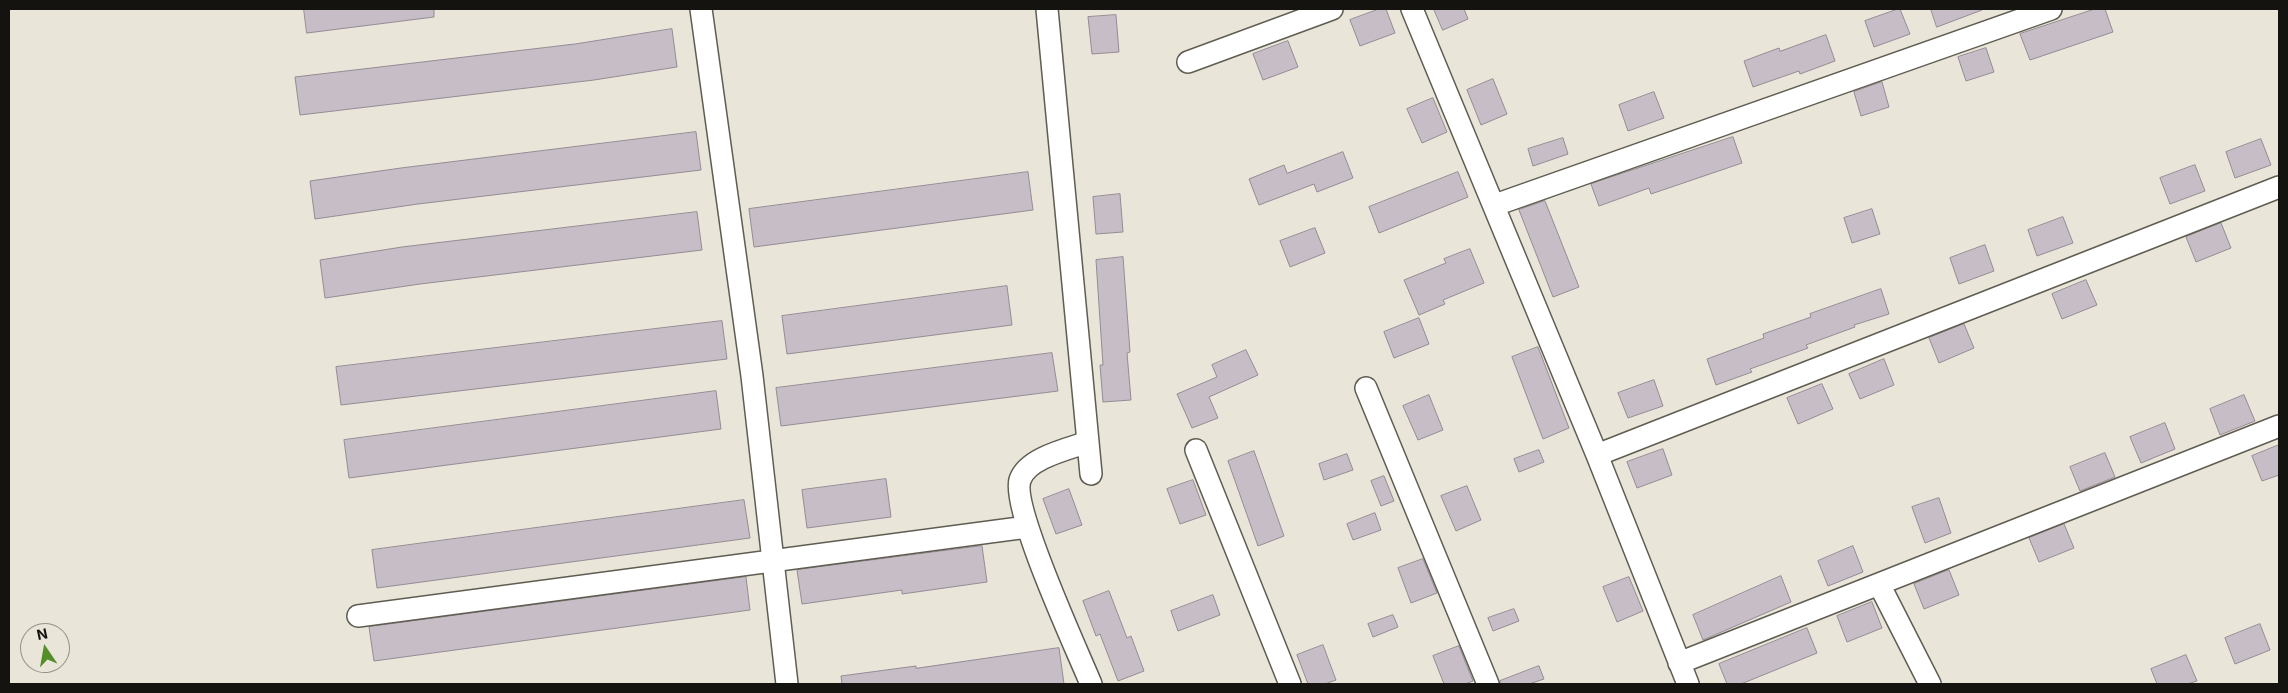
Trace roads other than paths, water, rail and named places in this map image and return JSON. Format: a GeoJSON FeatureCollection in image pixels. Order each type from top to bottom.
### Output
{"type":"FeatureCollection","features":[{"type":"Feature","properties":{"kind":"street"},"geometry":{"type":"LineString","coordinates":[[701,9],[752,376],[787,684]]}},
{"type":"Feature","properties":{"kind":"street"},"geometry":{"type":"LineString","coordinates":[[1047,9],[1091,474]]}},
{"type":"Feature","properties":{"kind":"street"},"geometry":{"type":"LineString","coordinates":[[1188,62],[1332,9]]}},
{"type":"Feature","properties":{"kind":"street"},"geometry":{"type":"LineString","coordinates":[[1412,9],[1495,205],[1688,684]]}},
{"type":"Feature","properties":{"kind":"street"},"geometry":{"type":"LineString","coordinates":[[1495,205],[2050,9]]}},
{"type":"Feature","properties":{"kind":"street"},"geometry":{"type":"LineString","coordinates":[[1597,455],[2279,187]]}},
{"type":"Feature","properties":{"kind":"street"},"geometry":{"type":"LineString","coordinates":[[1366,388],[1488,684]]}},
{"type":"Feature","properties":{"kind":"street"},"geometry":{"type":"LineString","coordinates":[[1680,663],[2279,426]]}},
{"type":"Feature","properties":{"kind":"street"},"geometry":{"type":"LineString","coordinates":[[1088,442],[1036,461],[1020,479],[1020,492],[1026,527],[1091,684]]}},
{"type":"Feature","properties":{"kind":"street"},"geometry":{"type":"LineString","coordinates":[[1196,450],[1290,684]]}},
{"type":"Feature","properties":{"kind":"street"},"geometry":{"type":"LineString","coordinates":[[358,616],[772,559],[1026,527]]}},
{"type":"Feature","properties":{"kind":"street"},"geometry":{"type":"LineString","coordinates":[[1879,584],[1930,684]]}}]}
